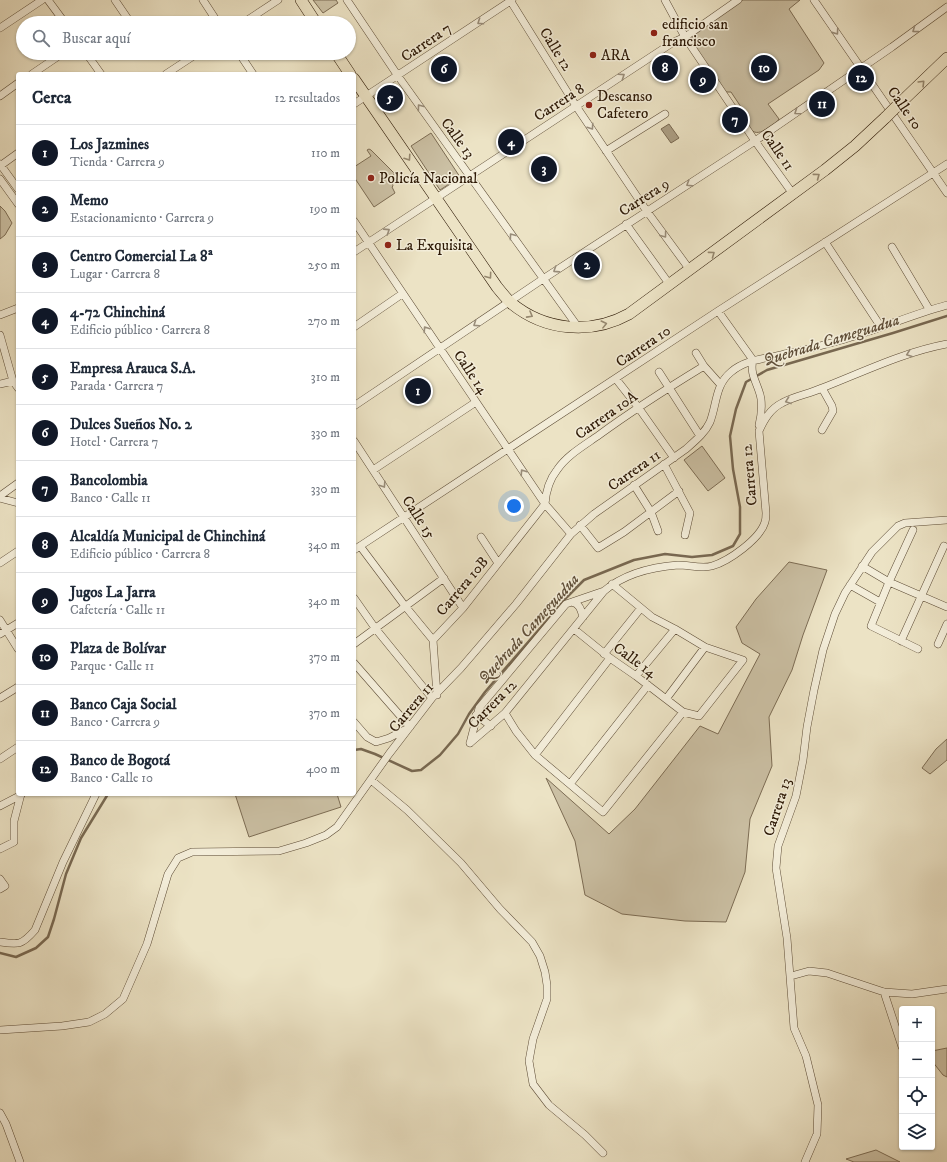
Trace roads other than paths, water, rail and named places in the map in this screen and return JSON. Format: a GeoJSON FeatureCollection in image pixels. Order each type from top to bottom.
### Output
{"type":"FeatureCollection","features":[{"type":"Feature","properties":{"kind":"main road"},"geometry":{"type":"LineString","coordinates":[[301,0],[311,16]]}},
{"type":"Feature","properties":{"kind":"main road"},"geometry":{"type":"LineString","coordinates":[[356,82],[487,274],[510,302],[526,313],[542,321],[563,327],[578,328],[606,324],[618,320],[670,285],[855,146],[947,58]]}},
{"type":"Feature","properties":{"kind":"main road"},"geometry":{"type":"LineString","coordinates":[[341,60],[349,72]]}},
{"type":"Feature","properties":{"kind":"street"},"geometry":{"type":"LineString","coordinates":[[18,16],[42,0]]}},
{"type":"Feature","properties":{"kind":"street"},"geometry":{"type":"LineString","coordinates":[[48,0],[60,16]]}},
{"type":"Feature","properties":{"kind":"street"},"geometry":{"type":"LineString","coordinates":[[115,0],[125,16]]}},
{"type":"Feature","properties":{"kind":"street"},"geometry":{"type":"LineString","coordinates":[[203,0],[213,16]]}},
{"type":"Feature","properties":{"kind":"street"},"geometry":{"type":"LineString","coordinates":[[254,16],[278,0]]}},
{"type":"Feature","properties":{"kind":"street","name":"Calle 13"},"geometry":{"type":"LineString","coordinates":[[347,0],[398,76],[578,328]]}},
{"type":"Feature","properties":{"kind":"street","name":"Carrera 7"},"geometry":{"type":"LineString","coordinates":[[356,103],[511,0]]}},
{"type":"Feature","properties":{"kind":"street","name":"Calle 12"},"geometry":{"type":"LineString","coordinates":[[511,0],[576,106],[646,210],[690,270]]}},
{"type":"Feature","properties":{"kind":"street","name":"Calle 11"},"geometry":{"type":"LineString","coordinates":[[665,0],[685,37],[755,141],[793,194]]}},
{"type":"Feature","properties":{"kind":"street","name":"Carrera 8"},"geometry":{"type":"LineString","coordinates":[[356,251],[672,43],[685,37],[738,0]]}},
{"type":"Feature","properties":{"kind":"street","name":"Calle 10"},"geometry":{"type":"LineString","coordinates":[[814,0],[947,193]]}},
{"type":"Feature","properties":{"kind":"street","name":"Carrera 9"},"geometry":{"type":"LineString","coordinates":[[356,405],[646,210],[755,141],[862,68],[947,7]]}},
{"type":"Feature","properties":{"kind":"street"},"geometry":{"type":"LineString","coordinates":[[0,28],[16,17]]}},
{"type":"Feature","properties":{"kind":"street"},"geometry":{"type":"LineString","coordinates":[[35,72],[53,60]]}},
{"type":"Feature","properties":{"kind":"street"},"geometry":{"type":"LineString","coordinates":[[91,60],[100,72]]}},
{"type":"Feature","properties":{"kind":"street"},"geometry":{"type":"LineString","coordinates":[[175,72],[190,60]]}},
{"type":"Feature","properties":{"kind":"street"},"geometry":{"type":"LineString","coordinates":[[244,60],[252,72]]}},
{"type":"Feature","properties":{"kind":"street"},"geometry":{"type":"LineString","coordinates":[[0,96],[16,85]]}},
{"type":"Feature","properties":{"kind":"street"},"geometry":{"type":"LineString","coordinates":[[606,151],[665,114]]}},
{"type":"Feature","properties":{"kind":"street"},"geometry":{"type":"LineString","coordinates":[[16,154],[0,165],[16,184]]}},
{"type":"Feature","properties":{"kind":"street","name":"Carrera 10"},"geometry":{"type":"LineString","coordinates":[[356,549],[718,311],[947,164]]}},
{"type":"Feature","properties":{"kind":"street"},"geometry":{"type":"LineString","coordinates":[[0,179],[16,201]]}},
{"type":"Feature","properties":{"kind":"street"},"geometry":{"type":"LineString","coordinates":[[7,189],[16,185]]}},
{"type":"Feature","properties":{"kind":"street","name":"Calle 14"},"geometry":{"type":"LineString","coordinates":[[356,224],[545,504],[571,534]]}},
{"type":"Feature","properties":{"kind":"street"},"geometry":{"type":"LineString","coordinates":[[626,224],[670,285]]}},
{"type":"Feature","properties":{"kind":"street"},"geometry":{"type":"LineString","coordinates":[[826,242],[881,327]]}},
{"type":"Feature","properties":{"kind":"street"},"geometry":{"type":"LineString","coordinates":[[892,247],[929,310]]}},
{"type":"Feature","properties":{"kind":"street"},"geometry":{"type":"LineString","coordinates":[[356,326],[402,294]]}},
{"type":"Feature","properties":{"kind":"street"},"geometry":{"type":"LineString","coordinates":[[696,353],[704,366],[720,384],[729,373],[753,360],[810,348],[881,327],[947,305]]}},
{"type":"Feature","properties":{"kind":"street"},"geometry":{"type":"LineString","coordinates":[[0,315],[16,309]]}},
{"type":"Feature","properties":{"kind":"street"},"geometry":{"type":"LineString","coordinates":[[718,311],[753,360],[751,368],[761,399],[762,408],[759,431]]}},
{"type":"Feature","properties":{"kind":"street"},"geometry":{"type":"LineString","coordinates":[[0,335],[13,381],[16,385]]}},
{"type":"Feature","properties":{"kind":"street","name":"Carrera 12"},"geometry":{"type":"LineString","coordinates":[[604,591],[566,604],[479,708],[470,743],[505,713],[604,591],[612,584],[625,577],[660,567],[678,565],[710,566],[739,551],[757,535],[766,521],[759,431],[767,416],[782,403],[898,358],[918,351],[947,344]]}},
{"type":"Feature","properties":{"kind":"street","name":"Carrera 10A"},"geometry":{"type":"LineString","coordinates":[[545,504],[548,486],[558,468],[584,445],[638,407],[704,366]]}},
{"type":"Feature","properties":{"kind":"street"},"geometry":{"type":"LineString","coordinates":[[659,372],[700,436]]}},
{"type":"Feature","properties":{"kind":"street"},"geometry":{"type":"LineString","coordinates":[[616,379],[674,458]]}},
{"type":"Feature","properties":{"kind":"street"},"geometry":{"type":"LineString","coordinates":[[0,384],[13,381]]}},
{"type":"Feature","properties":{"kind":"street","name":"Carrera 11"},"geometry":{"type":"LineString","coordinates":[[0,1030],[62,1026],[88,1022],[105,1014],[123,999],[147,944],[168,874],[178,858],[192,852],[279,851],[326,835],[337,827],[410,727],[516,604],[571,534],[580,525],[634,485],[686,449],[700,436],[710,423],[715,409],[720,384]]}},
{"type":"Feature","properties":{"kind":"street"},"geometry":{"type":"LineString","coordinates":[[822,388],[832,406],[833,411],[822,430]]}},
{"type":"Feature","properties":{"kind":"street"},"geometry":{"type":"LineString","coordinates":[[373,470],[476,402]]}},
{"type":"Feature","properties":{"kind":"street","name":"Calle 15"},"geometry":{"type":"LineString","coordinates":[[356,444],[463,608]]}},
{"type":"Feature","properties":{"kind":"street"},"geometry":{"type":"LineString","coordinates":[[664,464],[690,513],[685,536]]}},
{"type":"Feature","properties":{"kind":"street"},"geometry":{"type":"LineString","coordinates":[[0,497],[16,485]]}},
{"type":"Feature","properties":{"kind":"street"},"geometry":{"type":"LineString","coordinates":[[634,485],[651,512],[658,531]]}},
{"type":"Feature","properties":{"kind":"street"},"geometry":{"type":"LineString","coordinates":[[580,525],[598,548],[624,532],[679,491]]}},
{"type":"Feature","properties":{"kind":"street"},"geometry":{"type":"LineString","coordinates":[[0,497],[16,502]]}},
{"type":"Feature","properties":{"kind":"street","name":"Carrera 10B"},"geometry":{"type":"LineString","coordinates":[[433,640],[463,608],[545,504]]}},
{"type":"Feature","properties":{"kind":"street","name":"Carrera 13"},"geometry":{"type":"LineString","coordinates":[[805,1162],[817,1134],[818,1105],[806,1056],[794,1028],[791,997],[791,976],[785,921],[778,883],[778,846],[796,796],[803,760],[807,727],[823,650],[835,614],[862,566],[877,546],[898,526],[905,523],[947,520]]}},
{"type":"Feature","properties":{"kind":"street"},"geometry":{"type":"LineString","coordinates":[[913,530],[880,602],[871,626],[918,649]]}},
{"type":"Feature","properties":{"kind":"street"},"geometry":{"type":"LineString","coordinates":[[481,537],[498,563]]}},
{"type":"Feature","properties":{"kind":"street"},"geometry":{"type":"LineString","coordinates":[[360,546],[405,606],[433,640],[435,697]]}},
{"type":"Feature","properties":{"kind":"street"},"geometry":{"type":"LineString","coordinates":[[901,641],[944,546]]}},
{"type":"Feature","properties":{"kind":"street"},"geometry":{"type":"LineString","coordinates":[[1,562],[16,552]]}},
{"type":"Feature","properties":{"kind":"street"},"geometry":{"type":"LineString","coordinates":[[862,566],[889,582],[947,607]]}},
{"type":"Feature","properties":{"kind":"street"},"geometry":{"type":"LineString","coordinates":[[356,642],[444,578]]}},
{"type":"Feature","properties":{"kind":"street"},"geometry":{"type":"LineString","coordinates":[[505,713],[516,731],[535,755],[604,812],[683,712],[699,716],[743,660],[705,647],[652,617],[612,584]]}},
{"type":"Feature","properties":{"kind":"street"},"geometry":{"type":"LineString","coordinates":[[850,586],[880,602]]}},
{"type":"Feature","properties":{"kind":"street"},"geometry":{"type":"LineString","coordinates":[[356,601],[375,628],[435,697]]}},
{"type":"Feature","properties":{"kind":"street"},"geometry":{"type":"LineString","coordinates":[[572,602],[577,604],[580,608],[583,617]]}},
{"type":"Feature","properties":{"kind":"street"},"geometry":{"type":"LineString","coordinates":[[535,755],[642,608]]}},
{"type":"Feature","properties":{"kind":"street"},"geometry":{"type":"LineString","coordinates":[[0,620],[3,632],[16,647]]}},
{"type":"Feature","properties":{"kind":"street"},"geometry":{"type":"LineString","coordinates":[[3,632],[16,623]]}},
{"type":"Feature","properties":{"kind":"street"},"geometry":{"type":"LineString","coordinates":[[938,644],[947,624]]}},
{"type":"Feature","properties":{"kind":"street","name":"Calle 14"},"geometry":{"type":"LineString","coordinates":[[574,628],[607,656],[683,712]]}},
{"type":"Feature","properties":{"kind":"street"},"geometry":{"type":"LineString","coordinates":[[636,676],[675,629]]}},
{"type":"Feature","properties":{"kind":"street"},"geometry":{"type":"LineString","coordinates":[[666,699],[705,647]]}},
{"type":"Feature","properties":{"kind":"street"},"geometry":{"type":"LineString","coordinates":[[356,665],[410,727],[389,738],[376,742],[367,737],[356,724]]}},
{"type":"Feature","properties":{"kind":"street"},"geometry":{"type":"LineString","coordinates":[[570,784],[648,685]]}},
{"type":"Feature","properties":{"kind":"street"},"geometry":{"type":"LineString","coordinates":[[0,698],[16,688]]}},
{"type":"Feature","properties":{"kind":"street"},"geometry":{"type":"LineString","coordinates":[[476,715],[491,726]]}},
{"type":"Feature","properties":{"kind":"street"},"geometry":{"type":"LineString","coordinates":[[0,759],[16,748]]}},
{"type":"Feature","properties":{"kind":"street"},"geometry":{"type":"LineString","coordinates":[[371,780],[407,810],[461,863],[500,909],[532,942],[540,956],[547,985],[547,1000],[533,1039],[529,1061],[533,1084],[549,1106],[585,1135],[603,1153]]}},
{"type":"Feature","properties":{"kind":"street"},"geometry":{"type":"LineString","coordinates":[[0,806],[18,796]]}},
{"type":"Feature","properties":{"kind":"street"},"geometry":{"type":"LineString","coordinates":[[0,849],[14,842],[14,821],[20,796]]}},
{"type":"Feature","properties":{"kind":"street"},"geometry":{"type":"LineString","coordinates":[[0,942],[16,945],[28,938],[35,930],[63,862],[95,796]]}},
{"type":"Feature","properties":{"kind":"street"},"geometry":{"type":"LineString","coordinates":[[0,879],[2,887]]}},
{"type":"Feature","properties":{"kind":"street"},"geometry":{"type":"LineString","coordinates":[[791,976],[809,971],[827,973],[884,992],[912,994],[947,989]]}},
{"type":"Feature","properties":{"kind":"street"},"geometry":{"type":"LineString","coordinates":[[884,992],[900,1042]]}},
{"type":"Feature","properties":{"kind":"street"},"geometry":{"type":"LineString","coordinates":[[0,1113],[6,1124],[20,1162]]}},
{"type":"Feature","properties":{"kind":"waterway","name":"Quebrada Cameguadua"},"geometry":{"type":"LineString","coordinates":[[356,750],[361,749],[375,754],[412,771],[421,770],[440,755],[458,734],[469,714],[485,692],[567,597],[584,580],[634,560],[665,554],[692,557],[712,555],[733,546],[740,534],[740,507],[733,469],[730,436],[736,409],[746,382],[767,370],[947,316]]}},
{"type":"Feature","properties":{"kind":"waterway","name":"Quebrada Cameguadua"},"geometry":{"type":"LineString","coordinates":[[0,953],[16,957],[36,948],[48,937],[66,874],[81,838],[107,796]]}},
{"type":"Feature","properties":{"kind":"place","name":"edificio san francisco"},"geometry":{"type":"Point","coordinates":[654,33]}},
{"type":"Feature","properties":{"kind":"place","name":"ARA"},"geometry":{"type":"Point","coordinates":[593,55]}},
{"type":"Feature","properties":{"kind":"place","name":"Alcaldía Municipal de Chinchiná"},"geometry":{"type":"Point","coordinates":[665,68]}},
{"type":"Feature","properties":{"kind":"place","name":"Plaza de Bolívar"},"geometry":{"type":"Point","coordinates":[764,68]}},
{"type":"Feature","properties":{"kind":"place","name":"Dulces Sueños No. 2"},"geometry":{"type":"Point","coordinates":[444,69]}},
{"type":"Feature","properties":{"kind":"place","name":"Banco de Bogotá"},"geometry":{"type":"Point","coordinates":[861,78]}},
{"type":"Feature","properties":{"kind":"place","name":"Jugos La Jarra"},"geometry":{"type":"Point","coordinates":[703,80]}},
{"type":"Feature","properties":{"kind":"place","name":"Empresa Arauca S.A."},"geometry":{"type":"Point","coordinates":[390,98]}},
{"type":"Feature","properties":{"kind":"place","name":"Banco Caja Social"},"geometry":{"type":"Point","coordinates":[822,104]}},
{"type":"Feature","properties":{"kind":"place","name":"Descanso Cafetero"},"geometry":{"type":"Point","coordinates":[589,105]}},
{"type":"Feature","properties":{"kind":"place","name":"Bancolombia"},"geometry":{"type":"Point","coordinates":[735,120]}},
{"type":"Feature","properties":{"kind":"place","name":"4-72 Chinchiná"},"geometry":{"type":"Point","coordinates":[511,142]}},
{"type":"Feature","properties":{"kind":"place","name":"Centro Comercial La 8ª"},"geometry":{"type":"Point","coordinates":[544,169]}},
{"type":"Feature","properties":{"kind":"place","name":"Policía Nacional"},"geometry":{"type":"Point","coordinates":[371,178]}},
{"type":"Feature","properties":{"kind":"place","name":"La Exquisita"},"geometry":{"type":"Point","coordinates":[388,245]}},
{"type":"Feature","properties":{"kind":"place","name":"Memo"},"geometry":{"type":"Point","coordinates":[587,265]}},
{"type":"Feature","properties":{"kind":"place","name":"Los Jazmines"},"geometry":{"type":"Point","coordinates":[418,391]}}]}
